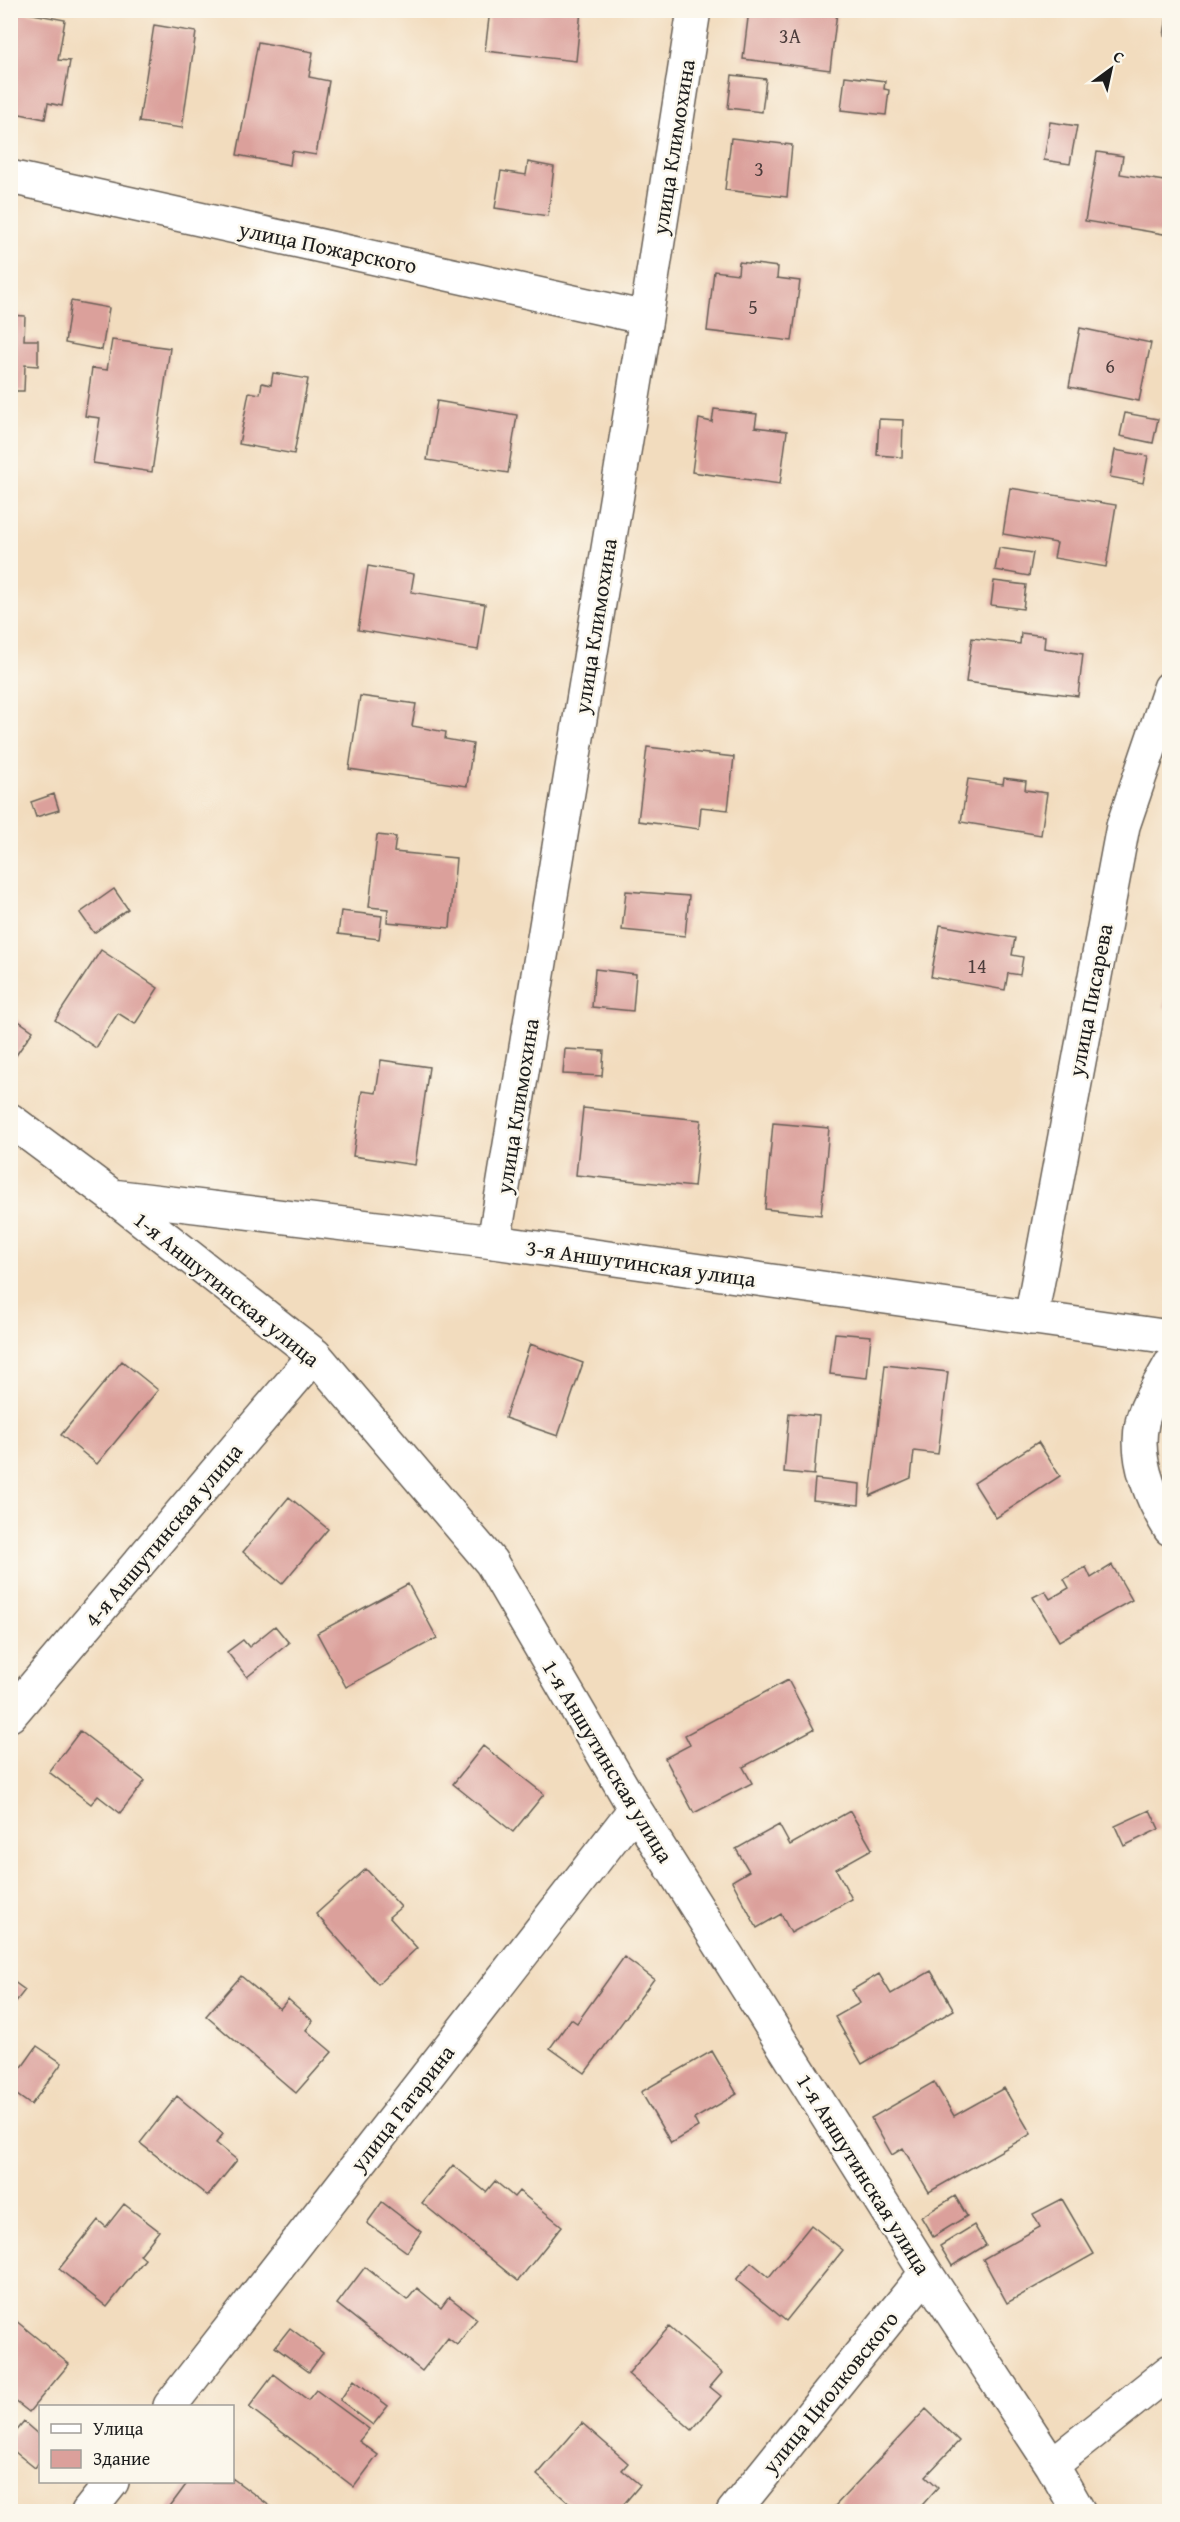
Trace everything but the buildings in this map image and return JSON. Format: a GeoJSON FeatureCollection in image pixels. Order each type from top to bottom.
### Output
{"type":"FeatureCollection","features":[{"type":"Feature","properties":{"kind":"street","name":"улица Климохина"},"geometry":{"type":"LineString","coordinates":[[494,1242],[646,318],[694,10]]}},
{"type":"Feature","properties":{"kind":"street","name":"улица Пожарского"},"geometry":{"type":"LineString","coordinates":[[10,177],[646,318]]}},
{"type":"Feature","properties":{"kind":"street","name":"улица Писарева"},"geometry":{"type":"LineString","coordinates":[[1031,1318],[1123,825],[1170,688]]}},
{"type":"Feature","properties":{"kind":"street","name":"1-я Аншутинская улица"},"geometry":{"type":"LineString","coordinates":[[10,1120],[112,1196],[315,1355],[491,1562],[635,1809],[926,2273],[1079,2511]]}},
{"type":"Feature","properties":{"kind":"street","name":"3-я Аншутинская улица"},"geometry":{"type":"LineString","coordinates":[[112,1196],[494,1242],[1170,1337]]}},
{"type":"Feature","properties":{"kind":"street","name":"4-я Аншутинская улица"},"geometry":{"type":"LineString","coordinates":[[10,1715],[315,1355]]}},
{"type":"Feature","properties":{"kind":"street"},"geometry":{"type":"LineString","coordinates":[[1170,1365],[1142,1422],[1139,1457],[1157,1508],[1170,1529]]}},
{"type":"Feature","properties":{"kind":"street","name":"улица Гагарина"},"geometry":{"type":"LineString","coordinates":[[171,2405],[635,1809]]}},
{"type":"Feature","properties":{"kind":"street","name":"улица Циолковского"},"geometry":{"type":"LineString","coordinates":[[733,2511],[926,2273]]}},
{"type":"Feature","properties":{"kind":"street"},"geometry":{"type":"LineString","coordinates":[[1052,2466],[1170,2372]]}},
{"type":"Feature","properties":{"kind":"street"},"geometry":{"type":"LineString","coordinates":[[88,2511],[110,2483]]}}]}
